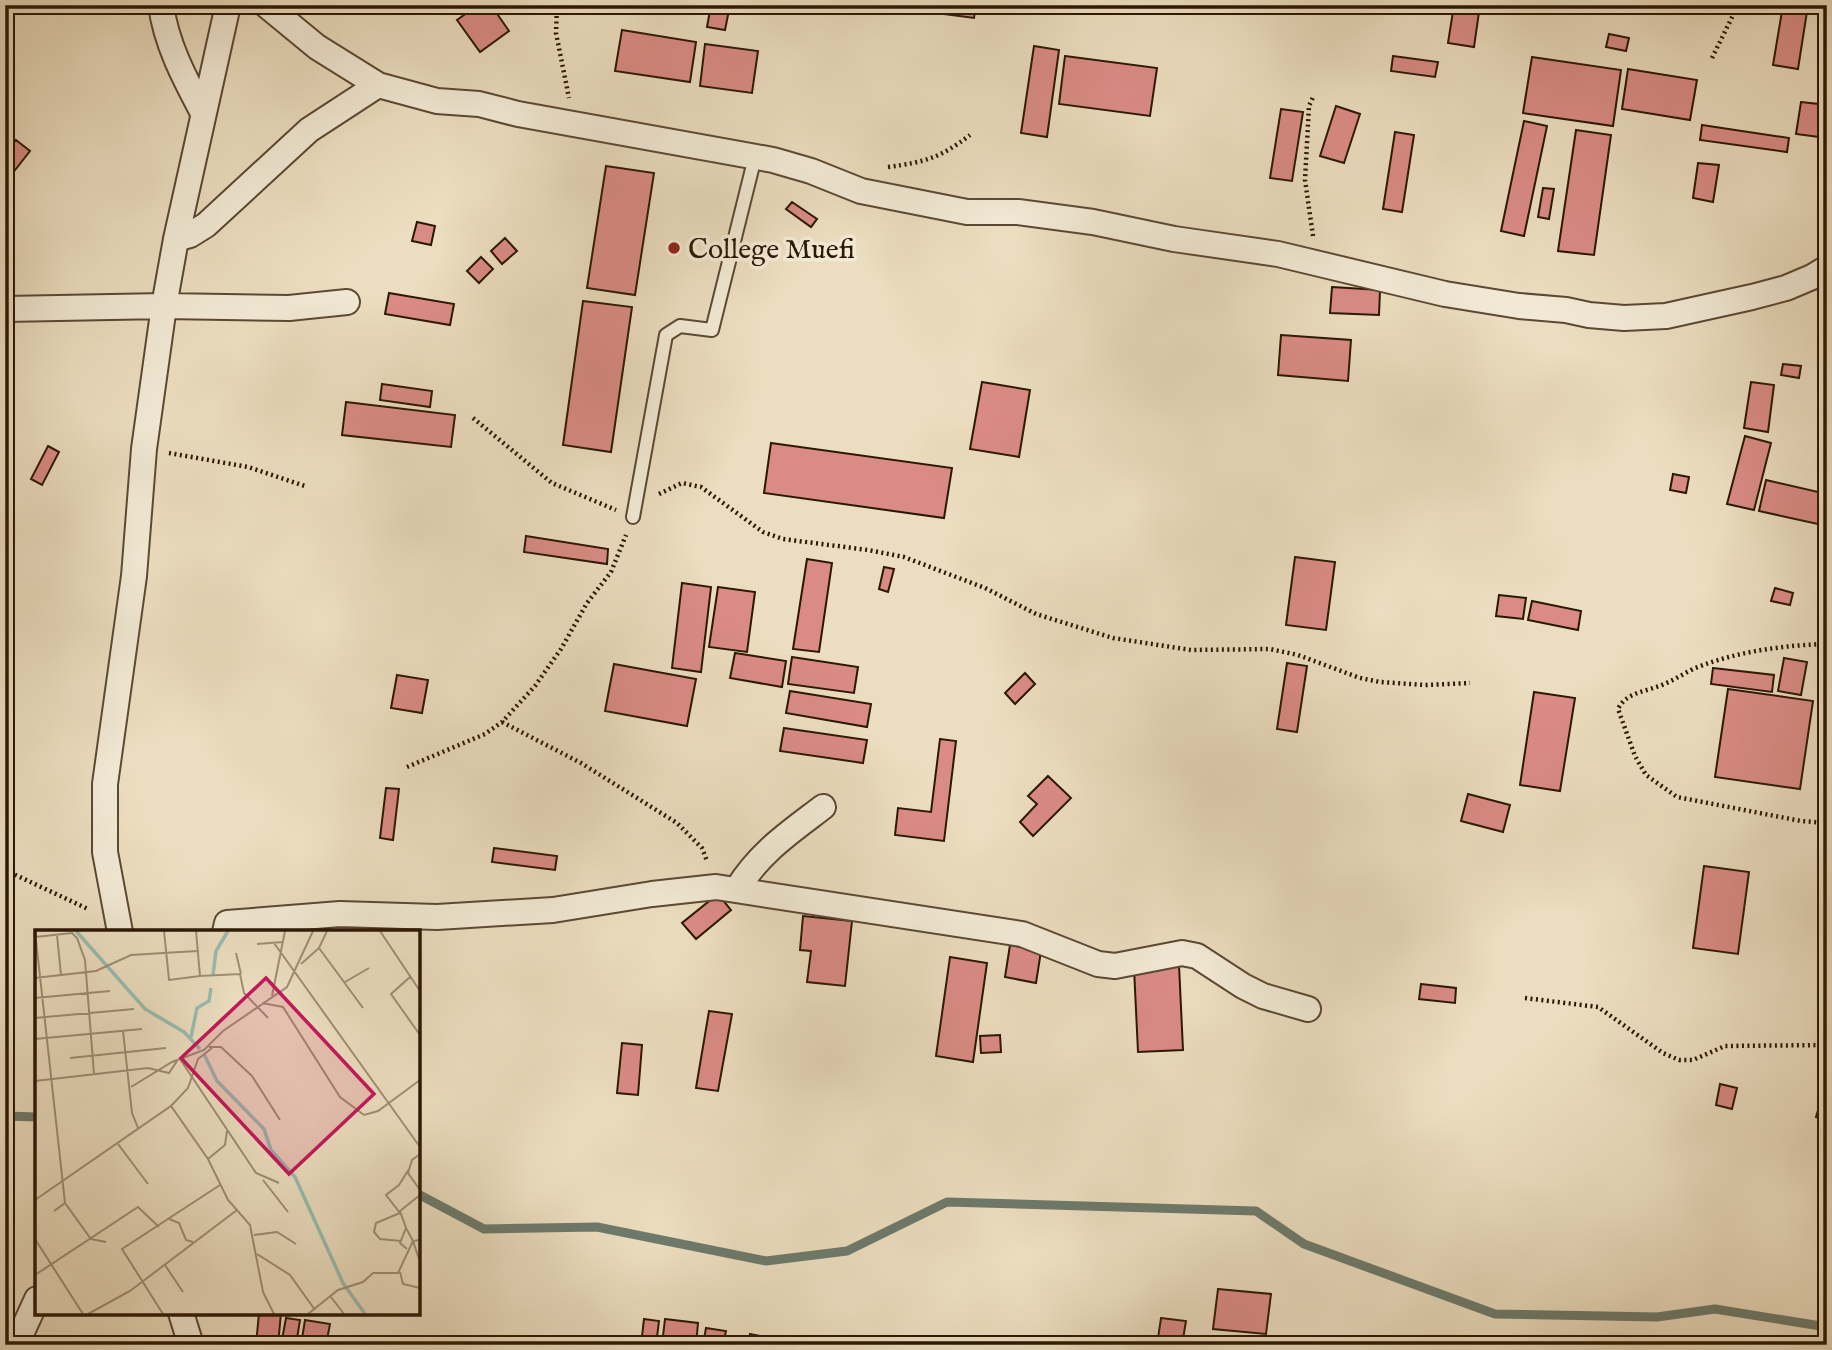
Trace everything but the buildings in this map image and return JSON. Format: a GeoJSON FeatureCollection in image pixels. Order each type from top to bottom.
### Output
{"type":"FeatureCollection","features":[{"type":"Feature","properties":{"kind":"street"},"geometry":{"type":"LineString","coordinates":[[161,5],[164,26],[182,72],[203,113]]}},
{"type":"Feature","properties":{"kind":"street"},"geometry":{"type":"LineString","coordinates":[[120,930],[105,852],[106,785],[134,576],[144,449],[176,239],[228,5]]}},
{"type":"Feature","properties":{"kind":"street"},"geometry":{"type":"LineString","coordinates":[[266,5],[317,47],[378,85],[436,101],[479,104],[518,114],[754,157],[811,171],[861,191],[967,212],[1018,212],[1093,222],[1174,239],[1278,254],[1445,294],[1624,318],[1666,316],[1786,288],[1827,268]]}},
{"type":"Feature","properties":{"kind":"street"},"geometry":{"type":"LineString","coordinates":[[176,239],[190,235],[206,225],[309,130],[378,85]]}},
{"type":"Feature","properties":{"kind":"street"},"geometry":{"type":"LineString","coordinates":[[5,309],[164,306],[289,308],[347,302]]}},
{"type":"Feature","properties":{"kind":"street"},"geometry":{"type":"LineString","coordinates":[[727,888],[762,854],[823,807]]}},
{"type":"Feature","properties":{"kind":"street"},"geometry":{"type":"LineString","coordinates":[[225,930],[227,923],[340,914],[437,918],[553,910],[652,894],[727,888],[1022,934],[1098,964],[1115,966],[1182,953],[1197,956],[1263,996],[1308,1009]]}},
{"type":"Feature","properties":{"kind":"street"},"geometry":{"type":"LineString","coordinates":[[16,1345],[35,1303]]}},
{"type":"Feature","properties":{"kind":"street"},"geometry":{"type":"LineString","coordinates":[[182,1315],[191,1345]]}},
{"type":"Feature","properties":{"kind":"lane"},"geometry":{"type":"LineString","coordinates":[[633,517],[666,335],[680,326],[712,330],[754,157]]}},
{"type":"Feature","properties":{"kind":"path"},"geometry":{"type":"LineString","coordinates":[[557,5],[556,33],[574,123]]}},
{"type":"Feature","properties":{"kind":"path"},"geometry":{"type":"LineString","coordinates":[[1712,58],[1738,5]]}},
{"type":"Feature","properties":{"kind":"path"},"geometry":{"type":"LineString","coordinates":[[1312,262],[1314,244],[1305,180],[1309,106],[1314,95]]}},
{"type":"Feature","properties":{"kind":"path"},"geometry":{"type":"LineString","coordinates":[[884,168],[918,163],[946,154],[970,135]]}},
{"type":"Feature","properties":{"kind":"path"},"geometry":{"type":"LineString","coordinates":[[407,767],[485,734],[502,722],[541,677],[561,649],[587,603],[611,572],[633,517],[552,483],[473,418]]}},
{"type":"Feature","properties":{"kind":"path"},"geometry":{"type":"LineString","coordinates":[[144,449],[237,464],[305,486]]}},
{"type":"Feature","properties":{"kind":"path"},"geometry":{"type":"LineString","coordinates":[[655,497],[682,483],[701,487],[764,532],[782,538],[904,557],[985,588],[1036,614],[1114,638],[1191,650],[1270,649],[1380,682],[1425,685],[1470,683]]}},
{"type":"Feature","properties":{"kind":"path"},"geometry":{"type":"LineString","coordinates":[[1827,644],[1755,651],[1695,668],[1664,684],[1630,695],[1622,701],[1618,709],[1646,775],[1677,797],[1801,821],[1827,822]]}},
{"type":"Feature","properties":{"kind":"path"},"geometry":{"type":"LineString","coordinates":[[502,722],[581,763],[677,823],[702,848],[727,888]]}},
{"type":"Feature","properties":{"kind":"path"},"geometry":{"type":"LineString","coordinates":[[5,870],[91,911]]}},
{"type":"Feature","properties":{"kind":"path"},"geometry":{"type":"LineString","coordinates":[[1525,998],[1598,1007],[1663,1053],[1679,1060],[1693,1060],[1726,1045],[1827,1045]]}},
{"type":"Feature","properties":{"kind":"waterway"},"geometry":{"type":"LineString","coordinates":[[5,1116],[35,1117]]}},
{"type":"Feature","properties":{"kind":"waterway"},"geometry":{"type":"LineString","coordinates":[[420,1195],[484,1229],[597,1227],[766,1261],[847,1251],[947,1202],[1256,1211],[1304,1244],[1495,1314],[1657,1317],[1715,1309],[1827,1327]]}},
{"type":"Feature","properties":{"kind":"place","name":"College Muefi"},"geometry":{"type":"Point","coordinates":[674,248]}}]}
